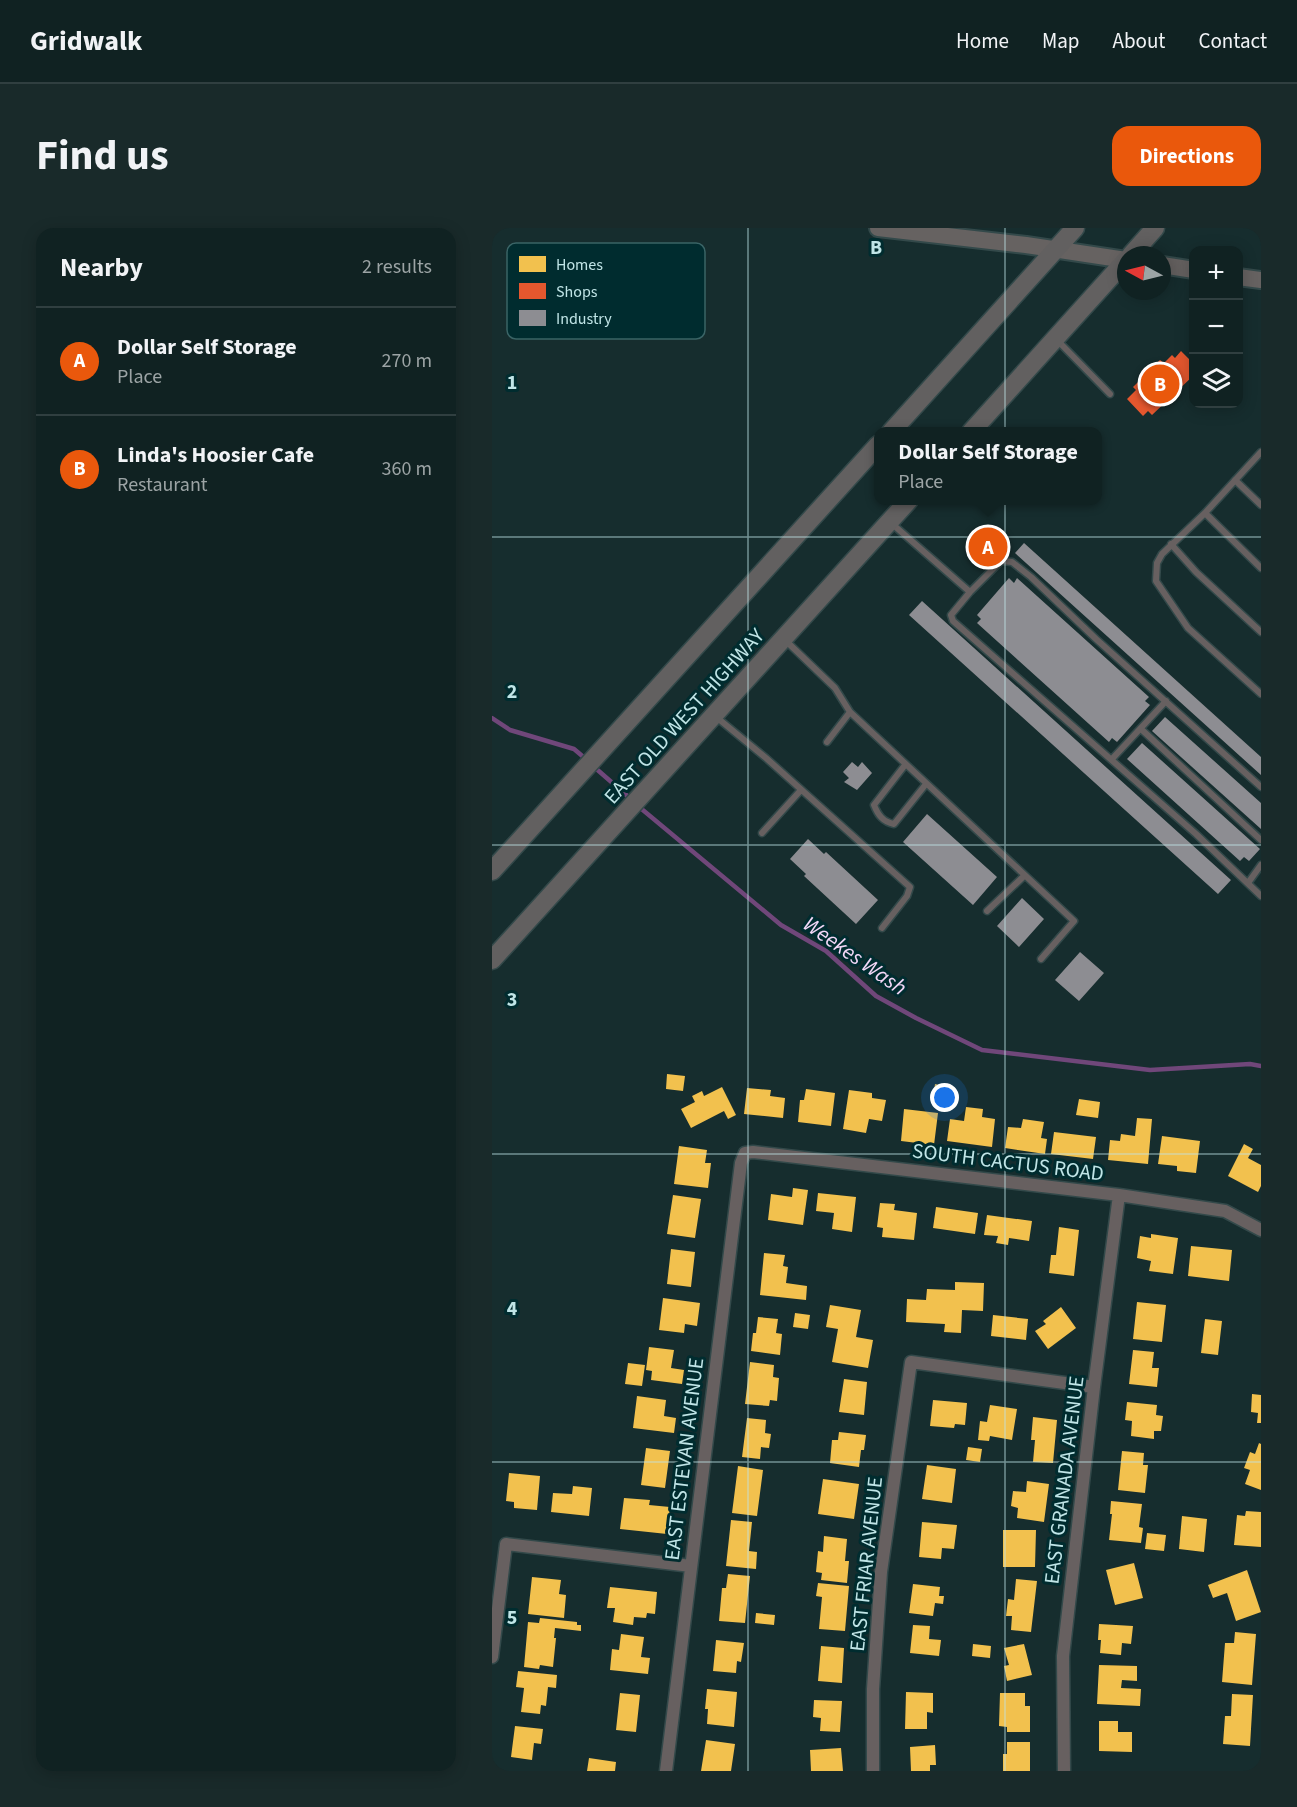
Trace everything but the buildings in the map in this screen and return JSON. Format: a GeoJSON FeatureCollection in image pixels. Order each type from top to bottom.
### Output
{"type":"FeatureCollection","features":[{"type":"Feature","properties":{"kind":"main road"},"geometry":{"type":"LineString","coordinates":[[878,228],[1117,259]]}},
{"type":"Feature","properties":{"kind":"main road"},"geometry":{"type":"LineString","coordinates":[[896,427],[1075,228]]}},
{"type":"Feature","properties":{"kind":"main road"},"geometry":{"type":"LineString","coordinates":[[1139,246],[1155,228]]}},
{"type":"Feature","properties":{"kind":"main road"},"geometry":{"type":"LineString","coordinates":[[1171,266],[1189,269]]}},
{"type":"Feature","properties":{"kind":"main road"},"geometry":{"type":"LineString","coordinates":[[976,427],[1117,270]]}},
{"type":"Feature","properties":{"kind":"main road"},"geometry":{"type":"LineString","coordinates":[[1243,278],[1261,280]]}},
{"type":"Feature","properties":{"kind":"main road","name":"EAST OLD WEST HIGHWAY"},"geometry":{"type":"LineString","coordinates":[[492,871],[874,451]]}},
{"type":"Feature","properties":{"kind":"main road","name":"EAST OLD WEST HIGHWAY"},"geometry":{"type":"LineString","coordinates":[[492,960],[905,505]]}},
{"type":"Feature","properties":{"kind":"street","name":"SOUTH CACTUS ROAD"},"geometry":{"type":"LineString","coordinates":[[745,1153],[753,1152],[1119,1195],[1225,1211],[1261,1230]]}},
{"type":"Feature","properties":{"kind":"street","name":"EAST ESTEVAN AVENUE"},"geometry":{"type":"LineString","coordinates":[[666,1771],[741,1163],[745,1153]]}},
{"type":"Feature","properties":{"kind":"street","name":"EAST GRANADA AVENUE"},"geometry":{"type":"LineString","coordinates":[[1064,1771],[1063,1656],[1119,1195]]}},
{"type":"Feature","properties":{"kind":"street","name":"EAST FRIAR AVENUE"},"geometry":{"type":"LineString","coordinates":[[873,1771],[873,1689],[881,1572],[910,1362],[1094,1387]]}},
{"type":"Feature","properties":{"kind":"street"},"geometry":{"type":"LineString","coordinates":[[492,1658],[506,1544],[691,1566]]}},
{"type":"Feature","properties":{"kind":"lane"},"geometry":{"type":"LineString","coordinates":[[1056,338],[1110,394]]}},
{"type":"Feature","properties":{"kind":"lane"},"geometry":{"type":"LineString","coordinates":[[1261,452],[1205,513],[1162,554],[1157,563],[1156,581],[1188,628],[1261,694]]}},
{"type":"Feature","properties":{"kind":"lane"},"geometry":{"type":"LineString","coordinates":[[1235,480],[1261,505]]}},
{"type":"Feature","properties":{"kind":"lane"},"geometry":{"type":"LineString","coordinates":[[1205,513],[1261,568]]}},
{"type":"Feature","properties":{"kind":"lane"},"geometry":{"type":"LineString","coordinates":[[890,522],[970,592]]}},
{"type":"Feature","properties":{"kind":"lane"},"geometry":{"type":"LineString","coordinates":[[1171,544],[1196,572],[1261,632]]}},
{"type":"Feature","properties":{"kind":"lane"},"geometry":{"type":"LineString","coordinates":[[1261,787],[1012,562],[1001,561],[951,615],[953,621],[1112,759],[1261,896]]}},
{"type":"Feature","properties":{"kind":"lane"},"geometry":{"type":"LineString","coordinates":[[784,638],[835,688],[850,712],[1074,921],[1041,959]]}},
{"type":"Feature","properties":{"kind":"lane"},"geometry":{"type":"LineString","coordinates":[[1112,759],[1166,701]]}},
{"type":"Feature","properties":{"kind":"lane"},"geometry":{"type":"LineString","coordinates":[[827,742],[850,712]]}},
{"type":"Feature","properties":{"kind":"lane"},"geometry":{"type":"LineString","coordinates":[[714,715],[910,887],[907,896],[882,928]]}},
{"type":"Feature","properties":{"kind":"lane"},"geometry":{"type":"LineString","coordinates":[[1141,729],[1261,840]]}},
{"type":"Feature","properties":{"kind":"lane"},"geometry":{"type":"LineString","coordinates":[[905,765],[874,805],[878,814],[887,823],[894,824],[926,784]]}},
{"type":"Feature","properties":{"kind":"lane"},"geometry":{"type":"LineString","coordinates":[[762,833],[801,790]]}},
{"type":"Feature","properties":{"kind":"lane"},"geometry":{"type":"LineString","coordinates":[[1248,883],[1261,865]]}},
{"type":"Feature","properties":{"kind":"lane"},"geometry":{"type":"LineString","coordinates":[[987,911],[1024,876]]}},
{"type":"Feature","properties":{"kind":"waterway","name":"Weekes Wash"},"geometry":{"type":"LineString","coordinates":[[492,718],[510,730],[574,749],[587,760]]}},
{"type":"Feature","properties":{"kind":"waterway","name":"Weekes Wash"},"geometry":{"type":"LineString","coordinates":[[593,766],[632,800]]}},
{"type":"Feature","properties":{"kind":"waterway","name":"Weekes Wash"},"geometry":{"type":"LineString","coordinates":[[638,806],[781,925],[826,951],[876,996],[982,1050],[1150,1070],[1250,1064],[1261,1066]]}},
{"type":"Feature","properties":{"kind":"place","name":"Linda's Hoosier Cafe"},"geometry":{"type":"Point","coordinates":[1160,384]}},
{"type":"Feature","properties":{"kind":"place","name":"Dollar Self Storage"},"geometry":{"type":"Point","coordinates":[988,547]}}]}
